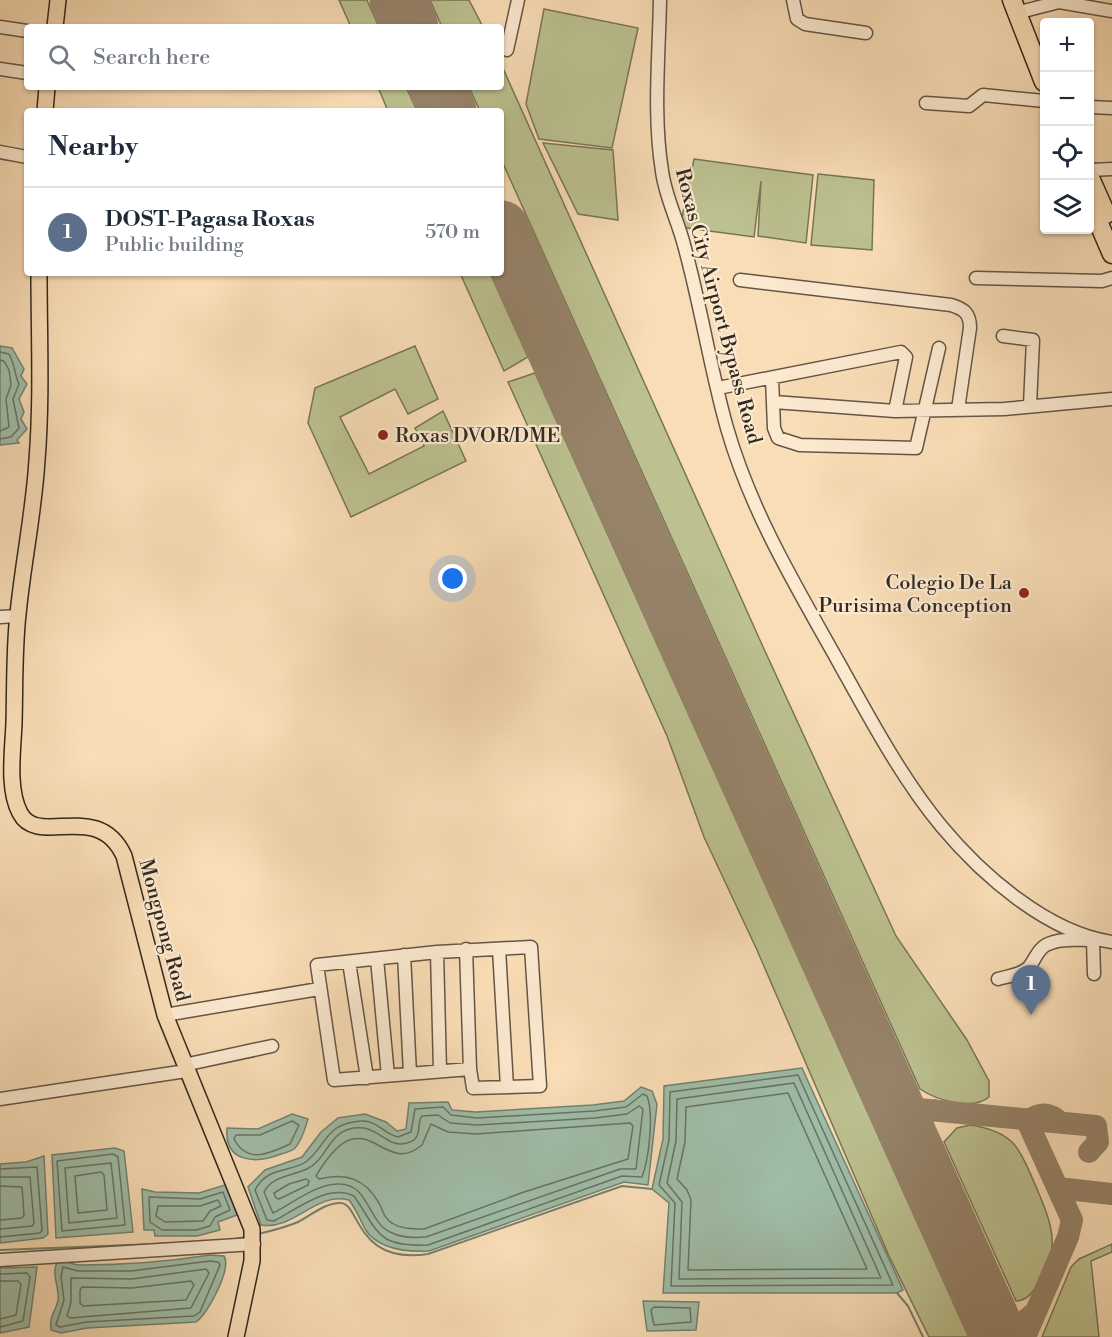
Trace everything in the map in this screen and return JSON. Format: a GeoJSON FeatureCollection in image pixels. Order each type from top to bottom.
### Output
{"type":"FeatureCollection","features":[{"type":"Feature","properties":{"kind":"highway"},"geometry":{"type":"LineString","coordinates":[[1020,5],[1040,48]]}},
{"type":"Feature","properties":{"kind":"highway"},"geometry":{"type":"LineString","coordinates":[[1020,5],[1041,72]]}},
{"type":"Feature","properties":{"kind":"highway"},"geometry":{"type":"LineString","coordinates":[[1090,180],[1112,226]]}},
{"type":"Feature","properties":{"kind":"highway"},"geometry":{"type":"LineString","coordinates":[[1094,214],[1112,254]]}},
{"type":"Feature","properties":{"kind":"main road"},"geometry":{"type":"LineString","coordinates":[[55,24],[58,0]]}},
{"type":"Feature","properties":{"kind":"main road"},"geometry":{"type":"LineString","coordinates":[[45,108],[47,90]]}},
{"type":"Feature","properties":{"kind":"main road","name":"Mongpong Road"},"geometry":{"type":"LineString","coordinates":[[39,276],[37,461],[18,616],[12,762],[16,803],[21,816],[30,824],[43,827],[98,828],[117,841],[124,856],[165,1015],[252,1229],[254,1244],[236,1337]]}},
{"type":"Feature","properties":{"kind":"street"},"geometry":{"type":"LineString","coordinates":[[507,50],[518,0]]}},
{"type":"Feature","properties":{"kind":"street","name":"Roxas City Airport Bypass Road"},"geometry":{"type":"LineString","coordinates":[[660,0],[658,104],[662,173],[684,244],[727,429],[749,488],[783,564],[903,770],[941,826],[980,866],[1029,908],[1093,940],[1112,942]]}},
{"type":"Feature","properties":{"kind":"street"},"geometry":{"type":"LineString","coordinates":[[793,0],[796,19],[805,24],[866,33]]}},
{"type":"Feature","properties":{"kind":"street"},"geometry":{"type":"LineString","coordinates":[[1020,5],[1059,3],[1112,11]]}},
{"type":"Feature","properties":{"kind":"street"},"geometry":{"type":"LineString","coordinates":[[0,27],[24,31]]}},
{"type":"Feature","properties":{"kind":"street"},"geometry":{"type":"LineString","coordinates":[[0,69],[24,73]]}},
{"type":"Feature","properties":{"kind":"street"},"geometry":{"type":"LineString","coordinates":[[926,103],[969,106],[983,95],[1040,100]]}},
{"type":"Feature","properties":{"kind":"street"},"geometry":{"type":"LineString","coordinates":[[1094,107],[1112,108]]}},
{"type":"Feature","properties":{"kind":"street"},"geometry":{"type":"LineString","coordinates":[[0,152],[24,156]]}},
{"type":"Feature","properties":{"kind":"street"},"geometry":{"type":"LineString","coordinates":[[1094,170],[1112,169]]}},
{"type":"Feature","properties":{"kind":"street"},"geometry":{"type":"LineString","coordinates":[[976,278],[1102,281],[1112,278]]}},
{"type":"Feature","properties":{"kind":"street"},"geometry":{"type":"LineString","coordinates":[[740,280],[951,305],[963,309],[970,317],[970,328],[958,409]]}},
{"type":"Feature","properties":{"kind":"street"},"geometry":{"type":"LineString","coordinates":[[1003,336],[1033,340],[1030,405]]}},
{"type":"Feature","properties":{"kind":"street"},"geometry":{"type":"LineString","coordinates":[[772,378],[774,428],[778,438],[801,445],[916,448],[939,348]]}},
{"type":"Feature","properties":{"kind":"street"},"geometry":{"type":"LineString","coordinates":[[718,388],[901,352],[906,357],[895,411]]}},
{"type":"Feature","properties":{"kind":"street"},"geometry":{"type":"LineString","coordinates":[[774,402],[895,411],[927,408],[1004,409],[1112,399]]}},
{"type":"Feature","properties":{"kind":"street"},"geometry":{"type":"LineString","coordinates":[[0,617],[18,616]]}},
{"type":"Feature","properties":{"kind":"street"},"geometry":{"type":"LineString","coordinates":[[998,979],[1029,967],[1036,954],[1047,945],[1067,939],[1093,940],[1094,974]]}},
{"type":"Feature","properties":{"kind":"street"},"geometry":{"type":"LineString","coordinates":[[466,949],[470,1069],[473,1088],[540,1086],[531,947],[466,949],[316,965],[334,1080],[470,1069]]}},
{"type":"Feature","properties":{"kind":"street"},"geometry":{"type":"LineString","coordinates":[[499,949],[507,1087]]}},
{"type":"Feature","properties":{"kind":"street"},"geometry":{"type":"LineString","coordinates":[[437,952],[440,1071]]}},
{"type":"Feature","properties":{"kind":"street"},"geometry":{"type":"LineString","coordinates":[[404,955],[410,1074]]}},
{"type":"Feature","properties":{"kind":"street"},"geometry":{"type":"LineString","coordinates":[[377,959],[388,1076]]}},
{"type":"Feature","properties":{"kind":"street"},"geometry":{"type":"LineString","coordinates":[[349,962],[367,1078]]}},
{"type":"Feature","properties":{"kind":"street"},"geometry":{"type":"LineString","coordinates":[[165,1015],[319,989]]}},
{"type":"Feature","properties":{"kind":"street"},"geometry":{"type":"LineString","coordinates":[[0,1099],[185,1068],[272,1046]]}},
{"type":"Feature","properties":{"kind":"street"},"geometry":{"type":"LineString","coordinates":[[0,1260],[254,1244]]}},
{"type":"Feature","properties":{"kind":"shaded area"},"geometry":{"type":"Polygon","coordinates":[[[339,0],[367,0],[378,24],[350,24],[339,0]]]}},
{"type":"Feature","properties":{"kind":"shaded area"},"geometry":{"type":"Polygon","coordinates":[[[430,0],[469,0],[481,24],[441,24],[430,0]]]}},
{"type":"Feature","properties":{"kind":"shaded area"},"geometry":{"type":"Polygon","coordinates":[[[544,9],[638,28],[612,148],[539,139],[526,104],[544,9]]]}},
{"type":"Feature","properties":{"kind":"shaded area"},"geometry":{"type":"Polygon","coordinates":[[[504,71],[764,649],[896,936],[967,1040],[989,1081],[989,1097],[982,1101],[964,1104],[935,1097],[920,1089],[504,166],[504,108],[479,108],[470,90],[504,90],[504,71]]]}},
{"type":"Feature","properties":{"kind":"shaded area"},"geometry":{"type":"Polygon","coordinates":[[[379,90],[407,90],[416,108],[387,108],[379,90]]]}},
{"type":"Feature","properties":{"kind":"shaded area"},"geometry":{"type":"Polygon","coordinates":[[[543,143],[613,150],[618,220],[578,214],[543,143]]]}},
{"type":"Feature","properties":{"kind":"shaded area"},"geometry":{"type":"Polygon","coordinates":[[[694,159],[813,175],[806,243],[758,236],[761,181],[754,237],[680,227],[694,159]]]}},
{"type":"Feature","properties":{"kind":"shaded area"},"geometry":{"type":"Polygon","coordinates":[[[818,174],[874,180],[872,250],[811,245],[818,174]]]}},
{"type":"Feature","properties":{"kind":"shaded area"},"geometry":{"type":"Polygon","coordinates":[[[461,276],[491,276],[528,357],[504,371],[461,276]]]}},
{"type":"Feature","properties":{"kind":"shaded area"},"geometry":{"type":"Polygon","coordinates":[[[415,346],[438,399],[408,414],[395,389],[340,417],[369,474],[424,446],[415,428],[443,411],[466,461],[351,517],[308,423],[315,388],[415,346]]]}},
{"type":"Feature","properties":{"kind":"shaded area"},"geometry":{"type":"Polygon","coordinates":[[[535,373],[969,1337],[929,1337],[889,1256],[757,950],[704,837],[667,736],[508,382],[535,373]]]}},
{"type":"Feature","properties":{"kind":"shaded area"},"geometry":{"type":"Polygon","coordinates":[[[970,1125],[997,1132],[1016,1146],[1027,1166],[1049,1222],[1052,1234],[1050,1259],[1037,1286],[1023,1300],[1016,1301],[944,1142],[957,1128],[970,1125]]]}},
{"type":"Feature","properties":{"kind":"shaded area"},"geometry":{"type":"Polygon","coordinates":[[[1112,1244],[1112,1252],[1091,1261],[1099,1337],[1042,1337],[1071,1267],[1079,1259],[1112,1244]]]}},
{"type":"Feature","properties":{"kind":"water"},"geometry":{"type":"Polygon","coordinates":[[[0,346],[12,348],[24,369],[21,376],[27,384],[19,399],[24,412],[21,419],[27,429],[17,440],[19,443],[0,445],[0,346]]]}},
{"type":"Feature","properties":{"kind":"water"},"geometry":{"type":"Polygon","coordinates":[[[802,1068],[903,1290],[897,1293],[663,1293],[669,1203],[652,1189],[663,1139],[664,1086],[802,1068]]]}},
{"type":"Feature","properties":{"kind":"water"},"geometry":{"type":"Polygon","coordinates":[[[641,1087],[652,1091],[657,1104],[648,1185],[624,1182],[429,1251],[403,1250],[377,1241],[365,1229],[349,1200],[326,1201],[284,1222],[261,1225],[248,1187],[265,1170],[302,1157],[321,1132],[338,1118],[365,1114],[386,1122],[397,1131],[406,1129],[409,1103],[448,1102],[452,1110],[476,1112],[593,1105],[624,1101],[641,1087]]]}},
{"type":"Feature","properties":{"kind":"water"},"geometry":{"type":"Polygon","coordinates":[[[292,1114],[308,1119],[301,1139],[293,1150],[262,1159],[244,1158],[236,1154],[227,1140],[227,1128],[258,1129],[292,1114]]]}},
{"type":"Feature","properties":{"kind":"water"},"geometry":{"type":"Polygon","coordinates":[[[115,1148],[124,1151],[133,1232],[56,1238],[52,1155],[115,1148]]]}},
{"type":"Feature","properties":{"kind":"water"},"geometry":{"type":"Polygon","coordinates":[[[44,1156],[48,1234],[43,1238],[0,1243],[0,1164],[26,1162],[44,1156]]]}},
{"type":"Feature","properties":{"kind":"water"},"geometry":{"type":"Polygon","coordinates":[[[228,1186],[237,1215],[218,1222],[220,1230],[197,1236],[155,1236],[154,1230],[144,1230],[142,1189],[155,1192],[199,1193],[228,1186]]]}},
{"type":"Feature","properties":{"kind":"water"},"geometry":{"type":"Polygon","coordinates":[[[210,1255],[224,1256],[225,1270],[218,1290],[207,1310],[196,1322],[87,1328],[61,1333],[51,1330],[52,1318],[58,1301],[55,1270],[58,1261],[80,1265],[113,1264],[210,1255]]]}},
{"type":"Feature","properties":{"kind":"water"},"geometry":{"type":"Polygon","coordinates":[[[37,1267],[29,1327],[0,1333],[0,1268],[37,1267]]]}},
{"type":"Feature","properties":{"kind":"water"},"geometry":{"type":"Polygon","coordinates":[[[643,1301],[699,1302],[696,1330],[647,1331],[643,1301]]]}},
{"type":"Feature","properties":{"kind":"waterway"},"geometry":{"type":"LineString","coordinates":[[258,1234],[293,1224],[324,1207],[341,1203],[347,1206],[374,1243],[387,1251],[404,1255],[428,1254],[622,1186],[652,1189]]}},
{"type":"Feature","properties":{"kind":"waterway"},"geometry":{"type":"LineString","coordinates":[[234,1239],[246,1237]]}},
{"type":"Feature","properties":{"kind":"waterway"},"geometry":{"type":"LineString","coordinates":[[0,1250],[181,1243]]}},
{"type":"Feature","properties":{"kind":"waterway"},"geometry":{"type":"LineString","coordinates":[[897,1293],[908,1306],[923,1337]]}},
{"type":"Feature","properties":{"kind":"taxiway"},"geometry":{"type":"LineString","coordinates":[[888,1091],[896,1102],[908,1108],[1096,1126],[1098,1142],[1089,1152]]}},
{"type":"Feature","properties":{"kind":"taxiway"},"geometry":{"type":"LineString","coordinates":[[912,1143],[913,1131],[917,1122],[934,1110]]}},
{"type":"Feature","properties":{"kind":"taxiway"},"geometry":{"type":"LineString","coordinates":[[1025,1337],[1068,1237],[1072,1220],[1027,1121],[1037,1116],[1049,1115],[1061,1123]]}},
{"type":"Feature","properties":{"kind":"taxiway"},"geometry":{"type":"LineString","coordinates":[[1058,1188],[1112,1194]]}},
{"type":"Feature","properties":{"kind":"taxiway"},"geometry":{"type":"LineString","coordinates":[[990,1317],[1001,1325],[1017,1327],[1033,1314]]}},
{"type":"Feature","properties":{"kind":"runway"},"geometry":{"type":"LineString","coordinates":[[398,0],[409,24]]}},
{"type":"Feature","properties":{"kind":"runway"},"geometry":{"type":"LineString","coordinates":[[438,90],[447,108]]}},
{"type":"Feature","properties":{"kind":"runway"},"geometry":{"type":"LineString","coordinates":[[504,236],[999,1337]]}},
{"type":"Feature","properties":{"kind":"place","name":"Roxas DVOR/DME"},"geometry":{"type":"Point","coordinates":[383,435]}},
{"type":"Feature","properties":{"kind":"place","name":"Colegio De La Purisima Conception"},"geometry":{"type":"Point","coordinates":[1024,593]}},
{"type":"Feature","properties":{"kind":"place","name":"DOST-Pagasa Roxas"},"geometry":{"type":"Point","coordinates":[1031,1015]}}]}
